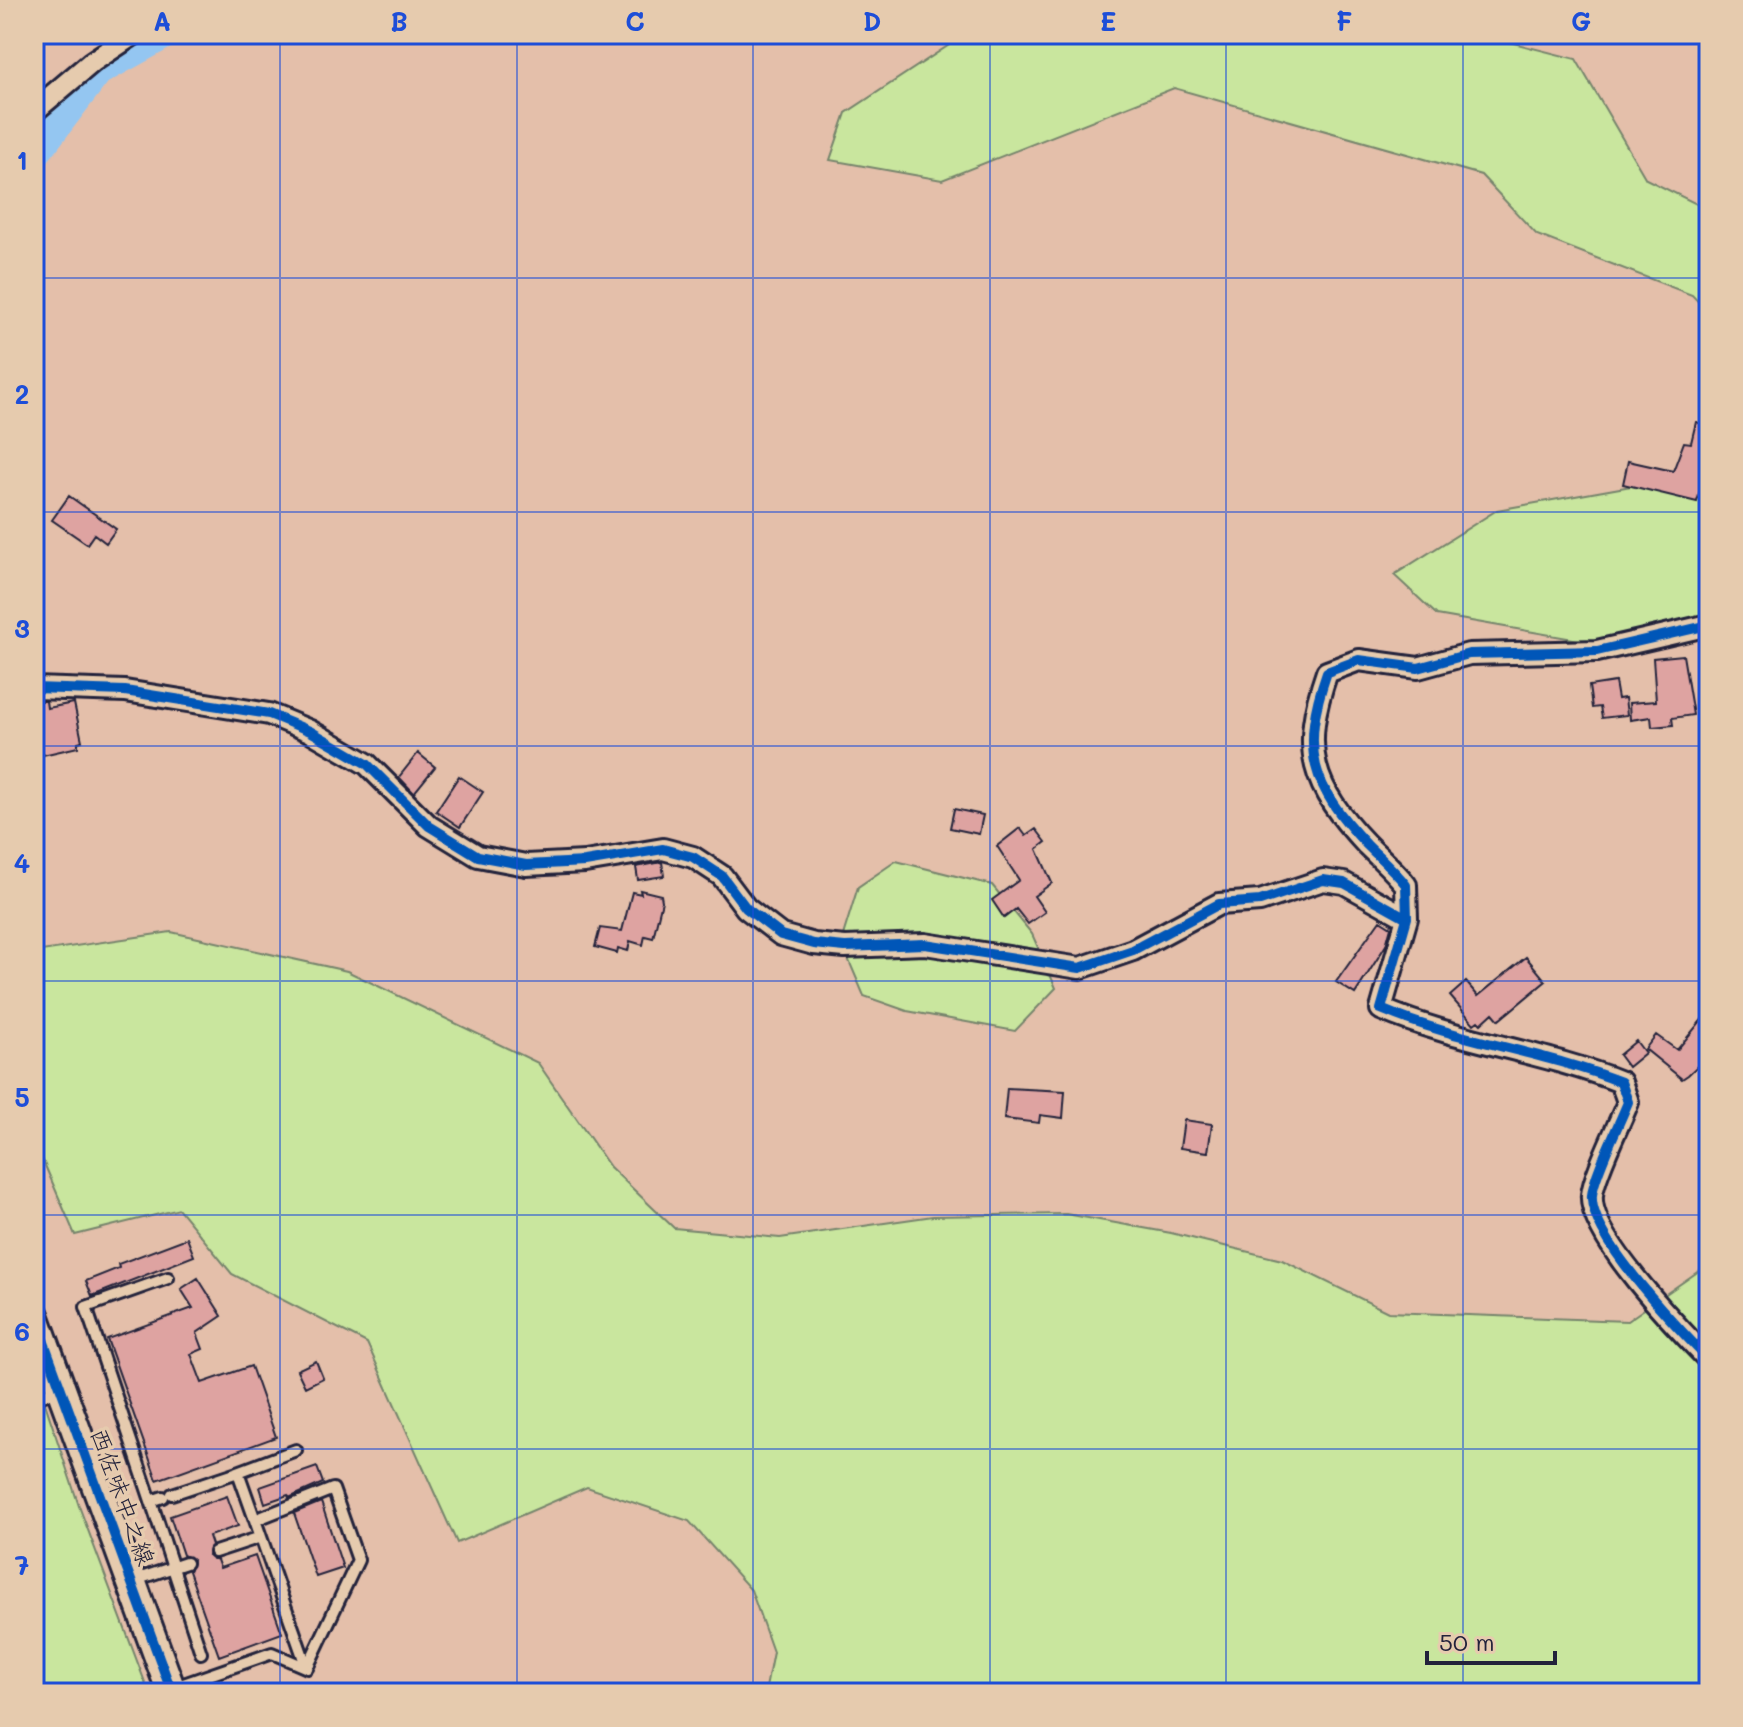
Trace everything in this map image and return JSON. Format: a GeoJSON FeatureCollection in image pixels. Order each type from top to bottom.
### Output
{"type":"FeatureCollection","features":[{"type":"Feature","properties":{"kind":"main road","name":"西佐味中之線"},"geometry":{"type":"LineString","coordinates":[[34,1315],[172,1691]]}},
{"type":"Feature","properties":{"kind":"street"},"geometry":{"type":"LineString","coordinates":[[34,111],[92,62],[134,34]]}},
{"type":"Feature","properties":{"kind":"street"},"geometry":{"type":"LineString","coordinates":[[1709,625],[1597,651],[1469,654],[1418,668],[1359,660],[1327,672],[1317,701],[1312,742],[1319,783],[1365,842],[1406,885],[1407,918],[1381,1009],[1409,1021],[1578,1065],[1621,1082],[1628,1102],[1592,1195],[1596,1224],[1662,1312],[1709,1360]]}},
{"type":"Feature","properties":{"kind":"street"},"geometry":{"type":"LineString","coordinates":[[34,688],[125,691],[269,714],[310,731],[367,764],[429,826],[478,856],[526,865],[585,862],[663,849],[693,857],[722,876],[746,908],[781,935],[814,944],[845,947],[925,944],[1080,968],[1133,950],[1219,904],[1260,901],[1323,880],[1344,883],[1407,918]]}},
{"type":"Feature","properties":{"kind":"lane"},"geometry":{"type":"LineString","coordinates":[[168,1278],[86,1307],[201,1653]]}},
{"type":"Feature","properties":{"kind":"lane"},"geometry":{"type":"LineString","coordinates":[[34,1399],[61,1389]]}},
{"type":"Feature","properties":{"kind":"lane"},"geometry":{"type":"LineString","coordinates":[[151,1501],[296,1450]]}},
{"type":"Feature","properties":{"kind":"lane"},"geometry":{"type":"LineString","coordinates":[[238,1472],[307,1668]]}},
{"type":"Feature","properties":{"kind":"lane"},"geometry":{"type":"LineString","coordinates":[[255,1520],[333,1489],[358,1560],[307,1668]]}},
{"type":"Feature","properties":{"kind":"lane"},"geometry":{"type":"LineString","coordinates":[[215,1552],[261,1537]]}},
{"type":"Feature","properties":{"kind":"lane"},"geometry":{"type":"LineString","coordinates":[[131,1582],[186,1563]]}},
{"type":"Feature","properties":{"kind":"lane"},"geometry":{"type":"LineString","coordinates":[[172,1691],[272,1653],[307,1668]]}},
{"type":"Feature","properties":{"kind":"green space"},"geometry":{"type":"Polygon","coordinates":[[[966,34],[1478,34],[1576,59],[1646,179],[1709,210],[1709,313],[1692,295],[1537,235],[1481,175],[1174,88],[942,180],[830,160],[846,113],[966,34]]]}},
{"type":"Feature","properties":{"kind":"green space"},"geometry":{"type":"Polygon","coordinates":[[[1709,455],[1709,638],[1630,649],[1437,615],[1394,575],[1497,510],[1659,481],[1709,455]]]}},
{"type":"Feature","properties":{"kind":"green space"},"geometry":{"type":"Polygon","coordinates":[[[896,861],[992,885],[1032,934],[1056,988],[1015,1031],[907,1011],[864,996],[841,942],[858,887],[896,861]]]}},
{"type":"Feature","properties":{"kind":"green space"},"geometry":{"type":"Polygon","coordinates":[[[171,932],[347,971],[538,1063],[610,1167],[674,1228],[780,1238],[933,1216],[1066,1214],[1171,1233],[1282,1260],[1388,1312],[1627,1321],[1709,1264],[1709,1693],[765,1693],[773,1652],[751,1590],[689,1521],[587,1487],[457,1543],[367,1343],[232,1274],[179,1209],[75,1235],[34,1140],[34,952],[171,932]]]}},
{"type":"Feature","properties":{"kind":"green space"},"geometry":{"type":"Polygon","coordinates":[[[34,1370],[79,1506],[149,1693],[34,1693],[34,1370]]]}},
{"type":"Feature","properties":{"kind":"building"},"geometry":{"type":"Polygon","coordinates":[[[1696,422],[1709,426],[1709,457],[1697,502],[1623,484],[1628,461],[1673,471],[1684,442],[1691,443],[1696,422]]]}},
{"type":"Feature","properties":{"kind":"building"},"geometry":{"type":"Polygon","coordinates":[[[69,496],[116,529],[106,543],[94,534],[87,544],[52,520],[69,496]]]}},
{"type":"Feature","properties":{"kind":"building"},"geometry":{"type":"Polygon","coordinates":[[[1683,655],[1693,715],[1672,718],[1673,725],[1652,727],[1651,717],[1630,720],[1629,703],[1656,701],[1653,658],[1683,655]]]}},
{"type":"Feature","properties":{"kind":"building"},"geometry":{"type":"Polygon","coordinates":[[[1615,682],[1618,699],[1625,698],[1627,715],[1602,718],[1600,707],[1592,708],[1589,686],[1615,682]]]}},
{"type":"Feature","properties":{"kind":"building"},"geometry":{"type":"Polygon","coordinates":[[[34,701],[46,701],[47,708],[74,703],[82,741],[78,742],[78,747],[34,757],[34,701]]]}},
{"type":"Feature","properties":{"kind":"building"},"geometry":{"type":"Polygon","coordinates":[[[418,753],[435,767],[414,793],[399,777],[418,753]]]}},
{"type":"Feature","properties":{"kind":"building"},"geometry":{"type":"Polygon","coordinates":[[[459,776],[483,792],[460,827],[436,811],[459,776]]]}},
{"type":"Feature","properties":{"kind":"building"},"geometry":{"type":"Polygon","coordinates":[[[954,809],[983,815],[979,834],[950,828],[954,809]]]}},
{"type":"Feature","properties":{"kind":"building"},"geometry":{"type":"Polygon","coordinates":[[[1020,828],[1026,836],[1036,829],[1046,842],[1037,849],[1052,883],[1034,896],[1045,912],[1028,924],[1016,909],[1004,918],[992,900],[1019,880],[997,846],[1020,828]]]}},
{"type":"Feature","properties":{"kind":"building"},"geometry":{"type":"Polygon","coordinates":[[[662,862],[664,876],[638,880],[636,867],[662,862]]]}},
{"type":"Feature","properties":{"kind":"building"},"geometry":{"type":"Polygon","coordinates":[[[640,890],[661,895],[653,938],[645,936],[643,945],[630,941],[628,951],[618,948],[617,953],[595,947],[600,928],[622,931],[632,892],[641,894],[640,890]]]}},
{"type":"Feature","properties":{"kind":"building"},"geometry":{"type":"Polygon","coordinates":[[[1380,920],[1391,927],[1386,945],[1355,994],[1336,982],[1380,920]]]}},
{"type":"Feature","properties":{"kind":"building"},"geometry":{"type":"Polygon","coordinates":[[[1526,957],[1546,981],[1499,1020],[1493,1013],[1481,1024],[1478,1021],[1474,1024],[1450,996],[1466,982],[1478,996],[1526,957]]]}},
{"type":"Feature","properties":{"kind":"building"},"geometry":{"type":"Polygon","coordinates":[[[1709,1011],[1709,1055],[1682,1079],[1645,1049],[1656,1035],[1677,1050],[1709,1011]]]}},
{"type":"Feature","properties":{"kind":"building"},"geometry":{"type":"Polygon","coordinates":[[[1636,1041],[1645,1053],[1628,1067],[1619,1055],[1636,1041]]]}},
{"type":"Feature","properties":{"kind":"building"},"geometry":{"type":"Polygon","coordinates":[[[1007,1088],[1065,1091],[1063,1118],[1040,1115],[1039,1123],[1004,1119],[1007,1088]]]}},
{"type":"Feature","properties":{"kind":"building"},"geometry":{"type":"Polygon","coordinates":[[[1184,1120],[1212,1124],[1208,1152],[1180,1148],[1184,1120]]]}},
{"type":"Feature","properties":{"kind":"building"},"geometry":{"type":"Polygon","coordinates":[[[187,1238],[194,1256],[92,1296],[86,1281],[119,1268],[118,1264],[187,1238]]]}},
{"type":"Feature","properties":{"kind":"building"},"geometry":{"type":"Polygon","coordinates":[[[198,1278],[222,1316],[197,1333],[203,1349],[191,1354],[202,1383],[251,1366],[276,1437],[157,1480],[107,1339],[193,1308],[181,1289],[198,1278]]]}},
{"type":"Feature","properties":{"kind":"building"},"geometry":{"type":"Polygon","coordinates":[[[316,1361],[323,1378],[305,1387],[297,1370],[316,1361]]]}},
{"type":"Feature","properties":{"kind":"building"},"geometry":{"type":"Polygon","coordinates":[[[317,1467],[323,1483],[289,1498],[288,1495],[265,1503],[260,1487],[317,1467]]]}},
{"type":"Feature","properties":{"kind":"building"},"geometry":{"type":"Polygon","coordinates":[[[227,1496],[238,1526],[209,1536],[212,1545],[208,1555],[217,1560],[220,1568],[255,1556],[282,1633],[219,1656],[189,1571],[193,1560],[183,1555],[170,1516],[227,1496]]]}},
{"type":"Feature","properties":{"kind":"building"},"geometry":{"type":"Polygon","coordinates":[[[321,1502],[343,1568],[316,1577],[294,1513],[321,1502]]]}},
{"type":"Feature","properties":{"kind":"waterway"},"geometry":{"type":"LineString","coordinates":[[34,155],[98,71],[165,34]]}},
{"type":"Feature","properties":{"kind":"cycle path"},"geometry":{"type":"LineString","coordinates":[[1709,625],[1597,651],[1469,654],[1418,668],[1359,660],[1327,672],[1314,724],[1313,745],[1316,766],[1333,804],[1406,885],[1407,918],[1381,1009],[1440,1030],[1561,1062],[1621,1082],[1628,1102],[1594,1186],[1595,1213],[1605,1234],[1638,1282],[1709,1360]]}},
{"type":"Feature","properties":{"kind":"cycle path"},"geometry":{"type":"LineString","coordinates":[[34,688],[125,691],[269,714],[310,731],[367,764],[429,826],[478,856],[526,865],[585,862],[663,849],[693,857],[722,876],[746,908],[781,935],[814,944],[845,947],[925,944],[1080,968],[1133,950],[1219,904],[1260,901],[1323,880],[1344,883],[1407,918]]}},
{"type":"Feature","properties":{"kind":"cycle path"},"geometry":{"type":"LineString","coordinates":[[34,1315],[172,1693]]}}]}
